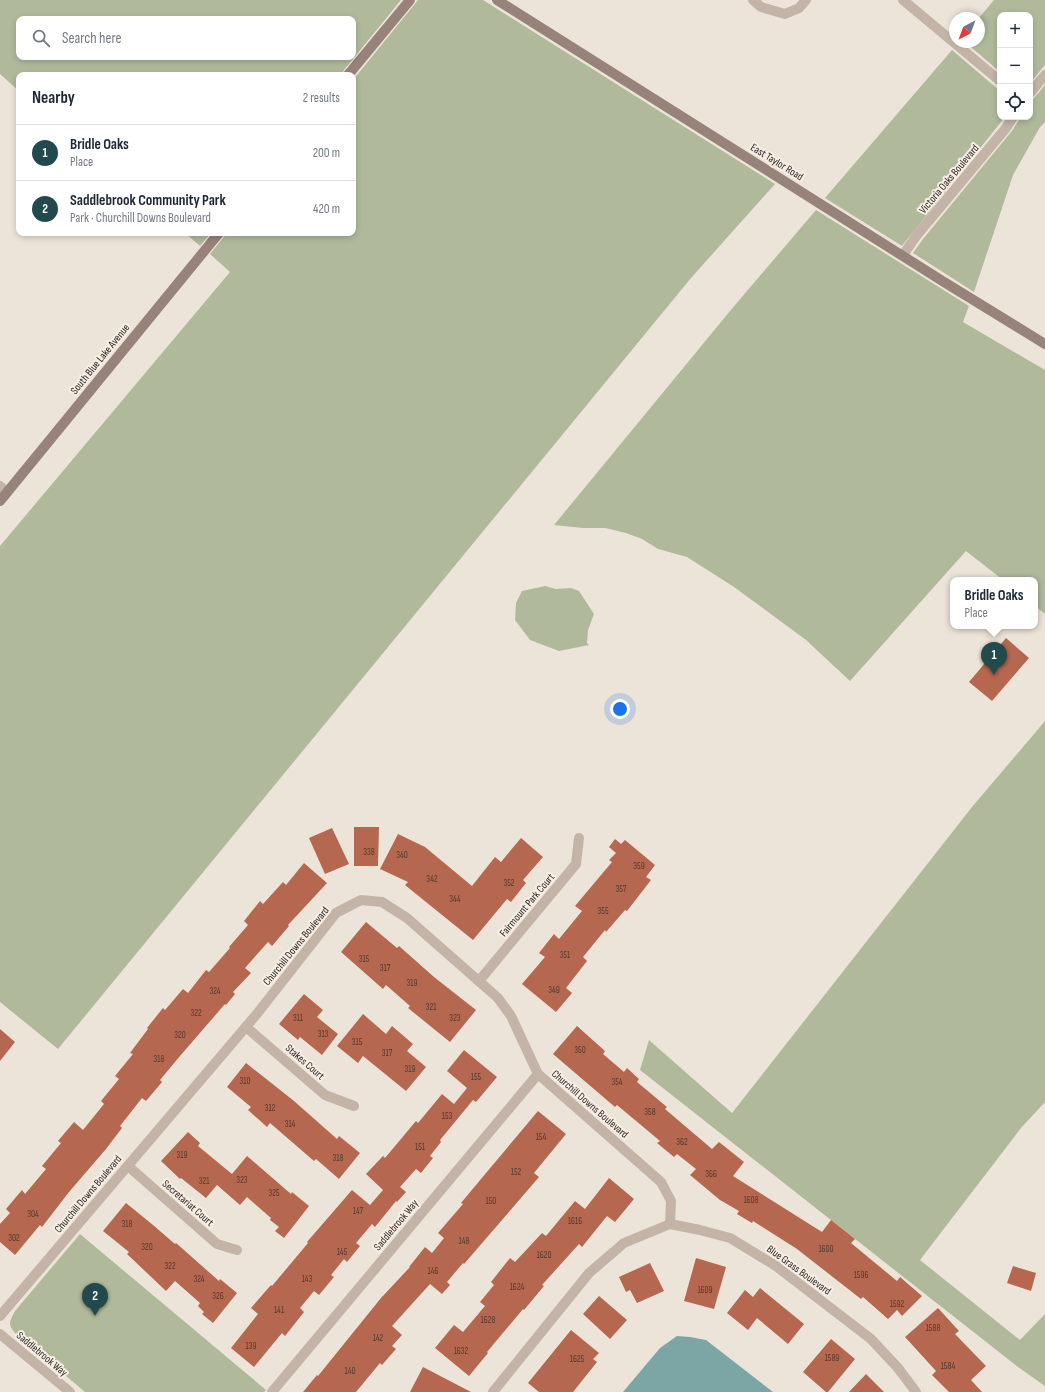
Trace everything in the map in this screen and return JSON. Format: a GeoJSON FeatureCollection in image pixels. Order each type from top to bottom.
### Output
{"type":"FeatureCollection","features":[{"type":"Feature","properties":{"kind":"main road"},"geometry":{"type":"LineString","coordinates":[[350,72],[410,0]]}},
{"type":"Feature","properties":{"kind":"main road","name":"East Taylor Road"},"geometry":{"type":"LineString","coordinates":[[497,0],[1045,344]]}},
{"type":"Feature","properties":{"kind":"main road","name":"South Blue Lake Avenue"},"geometry":{"type":"LineString","coordinates":[[0,500],[4,489],[216,236]]}},
{"type":"Feature","properties":{"kind":"street"},"geometry":{"type":"LineString","coordinates":[[753,0],[761,7],[785,14],[799,8],[806,0]]}},
{"type":"Feature","properties":{"kind":"street"},"geometry":{"type":"LineString","coordinates":[[903,0],[997,78]]}},
{"type":"Feature","properties":{"kind":"street"},"geometry":{"type":"LineString","coordinates":[[1033,89],[1045,75]]}},
{"type":"Feature","properties":{"kind":"street","name":"Victoria Oaks Boulevard"},"geometry":{"type":"LineString","coordinates":[[903,255],[917,235],[1011,120]]}},
{"type":"Feature","properties":{"kind":"street","name":"Fairmount Park Court"},"geometry":{"type":"LineString","coordinates":[[479,982],[576,864],[579,838]]}},
{"type":"Feature","properties":{"kind":"street","name":"Churchill Downs Boulevard"},"geometry":{"type":"LineString","coordinates":[[0,1316],[246,1027],[336,913],[361,900],[382,902],[407,918],[498,998],[511,1016],[538,1074],[661,1182],[671,1201],[670,1224]]}},
{"type":"Feature","properties":{"kind":"street","name":"Stakes Court"},"geometry":{"type":"LineString","coordinates":[[246,1027],[325,1095],[354,1106]]}},
{"type":"Feature","properties":{"kind":"street","name":"Saddlebrook Way"},"geometry":{"type":"LineString","coordinates":[[272,1392],[538,1074]]}},
{"type":"Feature","properties":{"kind":"street","name":"Secretariat Court"},"geometry":{"type":"LineString","coordinates":[[128,1166],[217,1244],[237,1250]]}},
{"type":"Feature","properties":{"kind":"street"},"geometry":{"type":"LineString","coordinates":[[494,1392],[589,1273],[624,1243],[670,1224]]}},
{"type":"Feature","properties":{"kind":"street","name":"Blue Grass Boulevard"},"geometry":{"type":"LineString","coordinates":[[670,1224],[730,1238],[776,1266],[871,1339],[898,1368],[916,1392]]}},
{"type":"Feature","properties":{"kind":"street","name":"Saddlebrook Way"},"geometry":{"type":"LineString","coordinates":[[0,1334],[68,1392]]}},
{"type":"Feature","properties":{"kind":"green space"},"geometry":{"type":"Polygon","coordinates":[[[0,0],[401,0],[356,55],[356,16],[16,16],[16,60],[352,60],[342,72],[16,72],[16,88],[0,74],[0,0]]]}},
{"type":"Feature","properties":{"kind":"green space"},"geometry":{"type":"Polygon","coordinates":[[[418,0],[483,0],[775,184],[691,278],[58,1049],[0,1002],[0,546],[230,272],[210,254],[225,236],[356,236],[356,76],[418,0]]]}},
{"type":"Feature","properties":{"kind":"green space"},"geometry":{"type":"Polygon","coordinates":[[[994,0],[1045,0],[1045,65],[1033,79],[1033,12],[997,12],[997,69],[972,48],[985,48],[984,12],[994,0]]]}},
{"type":"Feature","properties":{"kind":"green space"},"geometry":{"type":"Polygon","coordinates":[[[952,50],[997,88],[997,120],[1003,120],[902,246],[825,198],[952,50]]]}},
{"type":"Feature","properties":{"kind":"green space"},"geometry":{"type":"Polygon","coordinates":[[[1045,85],[1045,122],[1040,127],[1013,175],[974,292],[913,253],[1011,132],[1019,120],[1033,120],[1033,99],[1045,85]]]}},
{"type":"Feature","properties":{"kind":"green space"},"geometry":{"type":"Polygon","coordinates":[[[816,210],[969,306],[963,322],[1045,370],[1045,614],[1038,608],[1038,577],[999,577],[966,551],[850,681],[806,640],[734,587],[687,557],[658,549],[642,539],[626,533],[605,528],[583,528],[554,525],[730,311],[816,210]]]}},
{"type":"Feature","properties":{"kind":"green space"},"geometry":{"type":"Polygon","coordinates":[[[188,236],[208,236],[200,246],[188,236]]]}},
{"type":"Feature","properties":{"kind":"green space"},"geometry":{"type":"Polygon","coordinates":[[[545,586],[556,589],[571,588],[579,591],[594,614],[588,630],[587,643],[589,645],[559,651],[530,640],[515,620],[516,603],[522,591],[545,586]]]}},
{"type":"Feature","properties":{"kind":"green space"},"geometry":{"type":"Polygon","coordinates":[[[1045,721],[1045,1102],[1021,1128],[920,1260],[1020,1340],[1045,1314],[1045,1386],[1018,1367],[640,1070],[649,1040],[732,1113],[972,807],[1045,721]]]}},
{"type":"Feature","properties":{"kind":"green space"},"geometry":{"type":"Polygon","coordinates":[[[80,1234],[266,1390],[264,1392],[85,1392],[15,1333],[10,1325],[15,1311],[80,1234]]]}},
{"type":"Feature","properties":{"kind":"water"},"geometry":{"type":"Polygon","coordinates":[[[677,1336],[706,1340],[773,1392],[623,1392],[660,1348],[677,1336]]]}},
{"type":"Feature","properties":{"kind":"building"},"geometry":{"type":"Polygon","coordinates":[[[1006,638],[1029,658],[992,701],[969,682],[1006,638]]]}},
{"type":"Feature","properties":{"kind":"building"},"geometry":{"type":"Polygon","coordinates":[[[354,827],[379,827],[378,866],[354,866],[354,827]]]}},
{"type":"Feature","properties":{"kind":"building"},"geometry":{"type":"Polygon","coordinates":[[[332,828],[349,864],[325,874],[309,838],[332,828]]]}},
{"type":"Feature","properties":{"kind":"building"},"geometry":{"type":"Polygon","coordinates":[[[398,834],[425,847],[472,886],[495,857],[501,862],[521,838],[543,857],[523,880],[526,883],[511,902],[507,899],[473,940],[405,885],[408,882],[380,869],[398,834]]]}},
{"type":"Feature","properties":{"kind":"building"},"geometry":{"type":"Polygon","coordinates":[[[615,839],[621,844],[625,840],[655,865],[646,877],[651,880],[627,911],[625,910],[606,932],[605,930],[583,957],[587,961],[566,988],[572,993],[556,1012],[522,984],[545,957],[539,953],[554,934],[559,939],[582,911],[575,906],[612,862],[609,860],[616,853],[609,847],[615,839]]]}},
{"type":"Feature","properties":{"kind":"building"},"geometry":{"type":"Polygon","coordinates":[[[304,863],[327,883],[288,925],[289,926],[272,946],[268,942],[245,968],[251,973],[233,992],[235,994],[160,1080],[162,1082],[146,1101],[142,1098],[120,1126],[122,1128],[106,1149],[69,1192],[42,1227],[40,1225],[15,1255],[0,1242],[0,1224],[10,1213],[6,1209],[22,1190],[25,1194],[46,1169],[42,1166],[61,1143],[58,1141],[74,1122],[83,1130],[104,1104],[101,1101],[119,1079],[115,1076],[133,1054],[130,1053],[163,1008],[165,1010],[183,989],[188,993],[206,970],[209,972],[248,925],[244,921],[260,901],[263,904],[283,882],[286,885],[304,863]]]}},
{"type":"Feature","properties":{"kind":"building"},"geometry":{"type":"Polygon","coordinates":[[[366,922],[397,948],[399,946],[434,977],[476,1010],[450,1042],[408,1008],[410,1006],[386,985],[383,989],[341,952],[366,922]]]}},
{"type":"Feature","properties":{"kind":"building"},"geometry":{"type":"Polygon","coordinates":[[[304,994],[323,1010],[317,1017],[338,1034],[322,1055],[300,1037],[298,1040],[279,1024],[304,994]]]}},
{"type":"Feature","properties":{"kind":"building"},"geometry":{"type":"Polygon","coordinates":[[[363,1014],[386,1034],[392,1026],[413,1044],[407,1051],[426,1067],[406,1091],[363,1056],[358,1063],[337,1046],[363,1014]]]}},
{"type":"Feature","properties":{"kind":"building"},"geometry":{"type":"Polygon","coordinates":[[[577,1026],[605,1051],[603,1054],[624,1072],[627,1068],[639,1079],[637,1082],[667,1107],[665,1109],[712,1149],[719,1142],[744,1162],[733,1176],[822,1232],[831,1220],[855,1239],[851,1243],[897,1281],[900,1277],[922,1296],[902,1316],[897,1310],[888,1319],[863,1297],[861,1299],[797,1249],[753,1221],[752,1223],[737,1214],[739,1211],[720,1200],[690,1175],[696,1169],[677,1154],[674,1157],[657,1143],[660,1141],[617,1105],[615,1107],[553,1054],[577,1026]]]}},
{"type":"Feature","properties":{"kind":"building"},"geometry":{"type":"Polygon","coordinates":[[[0,1029],[15,1042],[0,1061],[0,1029]]]}},
{"type":"Feature","properties":{"kind":"building"},"geometry":{"type":"Polygon","coordinates":[[[464,1050],[497,1077],[476,1102],[473,1100],[440,1140],[441,1142],[430,1156],[433,1158],[421,1173],[416,1169],[400,1187],[406,1192],[397,1202],[396,1201],[375,1227],[372,1224],[356,1243],[360,1246],[347,1262],[344,1259],[331,1275],[334,1277],[319,1295],[314,1291],[300,1308],[304,1312],[285,1336],[282,1333],[254,1367],[231,1348],[258,1314],[251,1308],[271,1285],[272,1286],[308,1243],[307,1242],[352,1190],[370,1205],[383,1190],[366,1174],[383,1156],[385,1158],[416,1121],[418,1123],[442,1094],[454,1104],[467,1088],[447,1071],[464,1050]]]}},
{"type":"Feature","properties":{"kind":"building"},"geometry":{"type":"Polygon","coordinates":[[[246,1063],[294,1101],[337,1139],[339,1136],[360,1153],[339,1179],[316,1159],[314,1161],[270,1123],[267,1127],[248,1110],[251,1107],[227,1087],[246,1063]]]}},
{"type":"Feature","properties":{"kind":"building"},"geometry":{"type":"Polygon","coordinates":[[[538,1111],[566,1134],[534,1173],[539,1177],[447,1282],[450,1285],[442,1294],[430,1284],[392,1326],[402,1335],[392,1346],[396,1349],[382,1365],[380,1363],[356,1392],[303,1392],[317,1375],[318,1376],[381,1298],[410,1267],[425,1247],[432,1253],[444,1238],[438,1233],[463,1204],[461,1203],[538,1111]]]}},
{"type":"Feature","properties":{"kind":"building"},"geometry":{"type":"Polygon","coordinates":[[[188,1132],[200,1143],[198,1146],[232,1174],[247,1156],[291,1194],[292,1192],[309,1206],[284,1238],[275,1231],[279,1227],[270,1220],[271,1218],[247,1197],[240,1205],[217,1185],[206,1198],[181,1178],[180,1179],[161,1161],[188,1132]]]}},
{"type":"Feature","properties":{"kind":"building"},"geometry":{"type":"Polygon","coordinates":[[[609,1178],[634,1199],[615,1222],[607,1216],[582,1247],[579,1244],[542,1285],[544,1286],[487,1352],[488,1353],[469,1376],[435,1348],[454,1325],[463,1332],[485,1306],[480,1302],[494,1285],[491,1282],[510,1258],[515,1262],[542,1233],[546,1236],[575,1201],[585,1209],[609,1178]]]}},
{"type":"Feature","properties":{"kind":"building"},"geometry":{"type":"Polygon","coordinates":[[[126,1203],[175,1244],[176,1243],[219,1281],[220,1279],[237,1293],[213,1323],[202,1314],[204,1312],[198,1306],[200,1303],[175,1281],[166,1291],[127,1254],[129,1252],[103,1231],[126,1203]]]}},
{"type":"Feature","properties":{"kind":"building"},"geometry":{"type":"Polygon","coordinates":[[[696,1258],[726,1267],[714,1309],[684,1301],[696,1258]]]}},
{"type":"Feature","properties":{"kind":"building"},"geometry":{"type":"Polygon","coordinates":[[[650,1263],[664,1291],[637,1303],[630,1290],[626,1292],[619,1277],[650,1263]]]}},
{"type":"Feature","properties":{"kind":"building"},"geometry":{"type":"Polygon","coordinates":[[[1013,1266],[1036,1273],[1031,1291],[1007,1283],[1013,1266]]]}},
{"type":"Feature","properties":{"kind":"building"},"geometry":{"type":"Polygon","coordinates":[[[760,1288],[804,1324],[788,1344],[757,1318],[748,1330],[727,1313],[745,1290],[753,1297],[760,1288]]]}},
{"type":"Feature","properties":{"kind":"building"},"geometry":{"type":"Polygon","coordinates":[[[599,1296],[627,1320],[610,1339],[583,1314],[599,1296]]]}},
{"type":"Feature","properties":{"kind":"building"},"geometry":{"type":"Polygon","coordinates":[[[938,1308],[959,1331],[955,1334],[986,1366],[971,1380],[982,1392],[949,1392],[932,1375],[936,1371],[905,1337],[938,1308]]]}},
{"type":"Feature","properties":{"kind":"building"},"geometry":{"type":"Polygon","coordinates":[[[571,1330],[599,1353],[593,1359],[597,1362],[573,1392],[539,1392],[528,1383],[571,1330]]]}},
{"type":"Feature","properties":{"kind":"building"},"geometry":{"type":"Polygon","coordinates":[[[831,1339],[855,1359],[828,1392],[826,1392],[803,1372],[831,1339]]]}},
{"type":"Feature","properties":{"kind":"building"},"geometry":{"type":"Polygon","coordinates":[[[423,1367],[471,1392],[410,1392],[423,1367]]]}},
{"type":"Feature","properties":{"kind":"building"},"geometry":{"type":"Polygon","coordinates":[[[866,1374],[884,1392],[849,1392],[866,1374]]]}},
{"type":"Feature","properties":{"kind":"place","name":"Bridle Oaks"},"geometry":{"type":"Point","coordinates":[994,675]}},
{"type":"Feature","properties":{"kind":"place","name":"Saddlebrook Community Park"},"geometry":{"type":"Point","coordinates":[95,1316]}}]}
